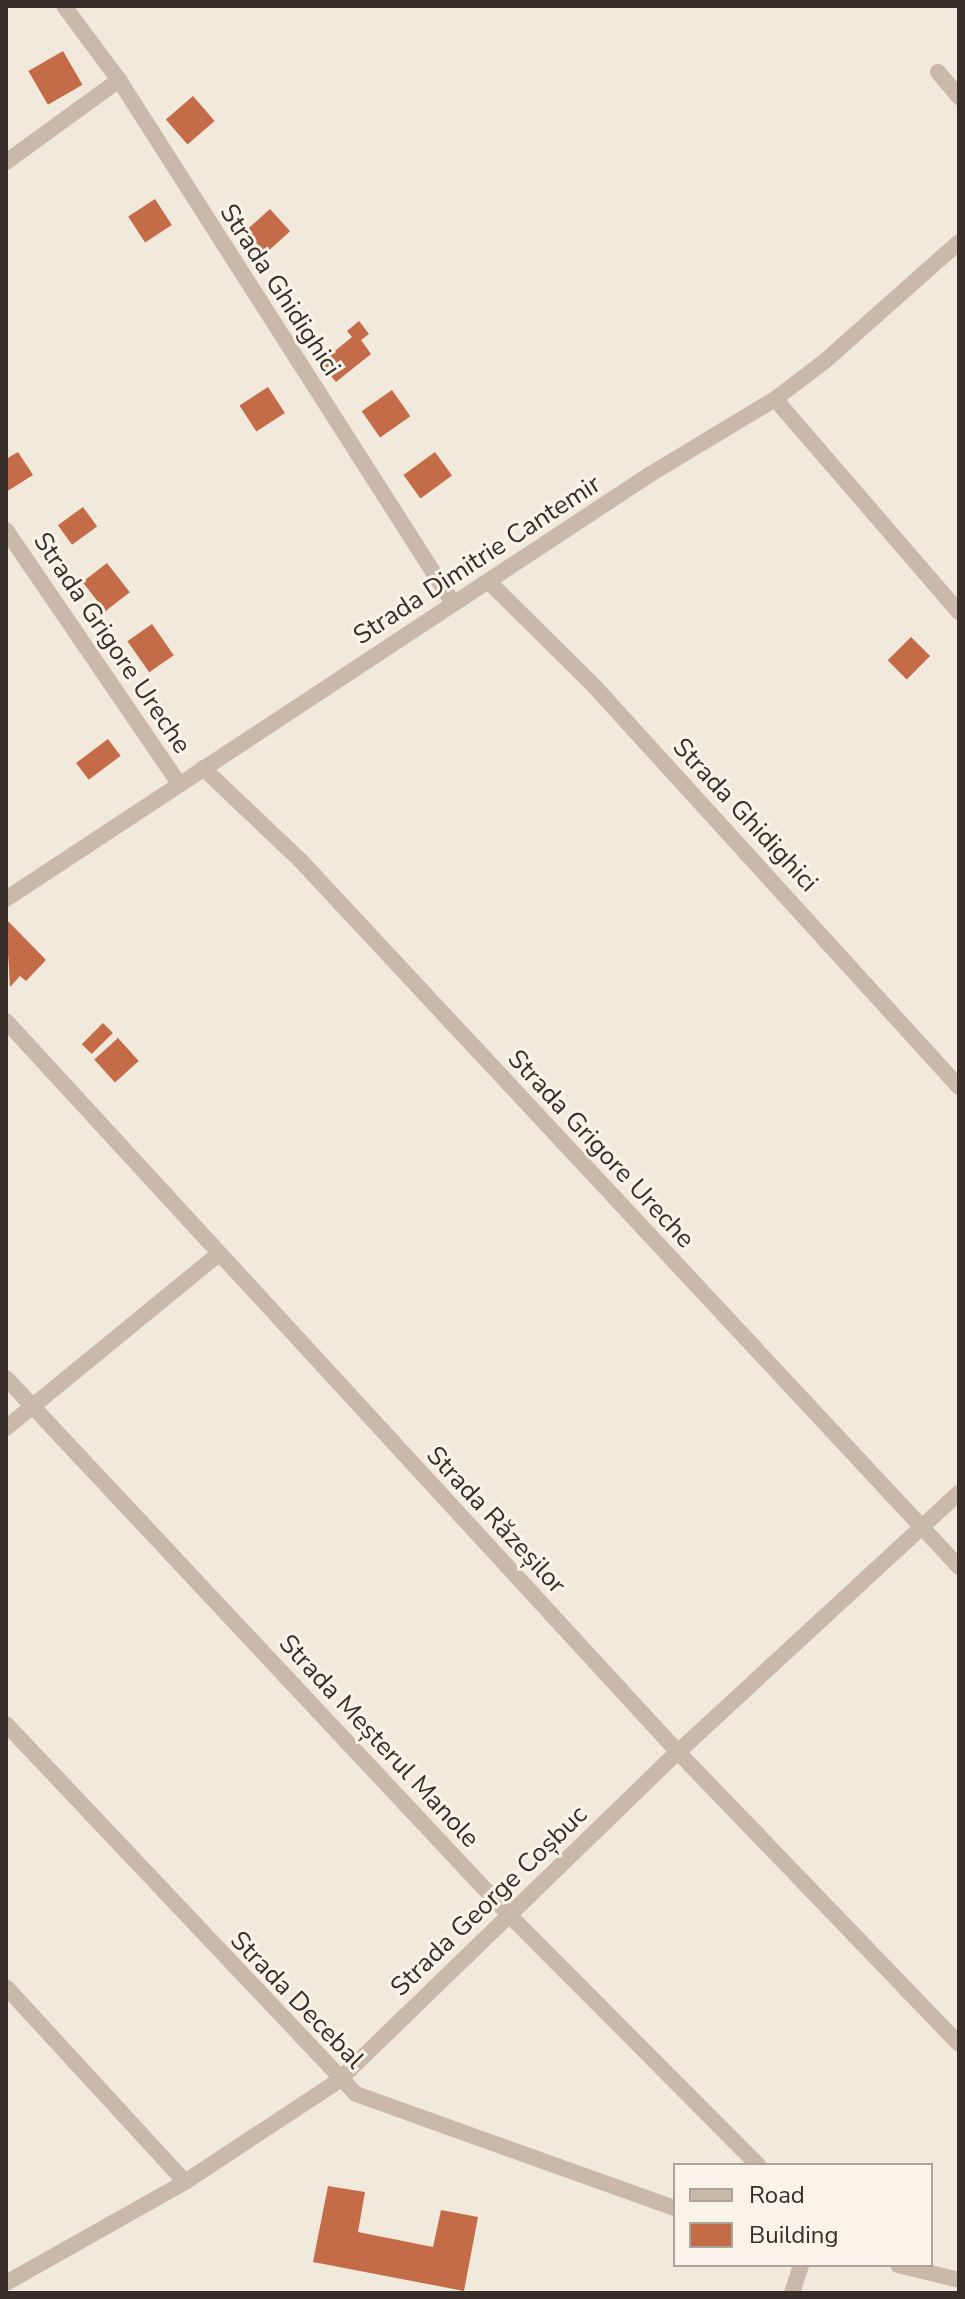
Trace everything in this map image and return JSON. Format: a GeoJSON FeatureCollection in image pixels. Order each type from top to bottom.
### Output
{"type":"FeatureCollection","features":[{"type":"Feature","properties":{"kind":"street","name":"Strada Ghidighici"},"geometry":{"type":"LineString","coordinates":[[64,6],[119,80],[453,603]]}},
{"type":"Feature","properties":{"kind":"street"},"geometry":{"type":"LineString","coordinates":[[938,72],[959,97]]}},
{"type":"Feature","properties":{"kind":"street"},"geometry":{"type":"LineString","coordinates":[[6,162],[119,80]]}},
{"type":"Feature","properties":{"kind":"street","name":"Strada Dimitrie Cantemir"},"geometry":{"type":"LineString","coordinates":[[6,899],[453,603],[775,399],[825,361],[959,242]]}},
{"type":"Feature","properties":{"kind":"street"},"geometry":{"type":"LineString","coordinates":[[775,399],[959,612]]}},
{"type":"Feature","properties":{"kind":"street","name":"Strada Grigore Ureche"},"geometry":{"type":"LineString","coordinates":[[6,530],[179,784]]}},
{"type":"Feature","properties":{"kind":"street","name":"Strada Ghidighici"},"geometry":{"type":"LineString","coordinates":[[489,582],[595,687],[959,1087]]}},
{"type":"Feature","properties":{"kind":"street","name":"Strada Grigore Ureche"},"geometry":{"type":"LineString","coordinates":[[203,768],[300,860],[959,1567]]}},
{"type":"Feature","properties":{"kind":"street","name":"Strada Răzeșilor"},"geometry":{"type":"LineString","coordinates":[[6,1021],[217,1255],[678,1752],[959,2044]]}},
{"type":"Feature","properties":{"kind":"street"},"geometry":{"type":"LineString","coordinates":[[6,1428],[217,1255]]}},
{"type":"Feature","properties":{"kind":"street","name":"Strada Meșterul Manole"},"geometry":{"type":"LineString","coordinates":[[6,1378],[509,1915],[756,2163]]}},
{"type":"Feature","properties":{"kind":"street","name":"Strada George Coșbuc"},"geometry":{"type":"LineString","coordinates":[[6,2282],[185,2182],[338,2081],[678,1752],[959,1493]]}},
{"type":"Feature","properties":{"kind":"street","name":"Strada Decebal"},"geometry":{"type":"LineString","coordinates":[[6,1724],[338,2081],[370,2100],[673,2207]]}},
{"type":"Feature","properties":{"kind":"street"},"geometry":{"type":"LineString","coordinates":[[6,1987],[185,2182]]}},
{"type":"Feature","properties":{"kind":"street"},"geometry":{"type":"LineString","coordinates":[[792,2293],[800,2267]]}},
{"type":"Feature","properties":{"kind":"street"},"geometry":{"type":"LineString","coordinates":[[906,2267],[959,2280]]}},
{"type":"Feature","properties":{"kind":"building"},"geometry":{"type":"Polygon","coordinates":[[[63,51],[82,85],[48,105],[28,71],[63,51]]]}},
{"type":"Feature","properties":{"kind":"building"},"geometry":{"type":"Polygon","coordinates":[[[193,96],[215,121],[187,145],[166,120],[193,96]]]}},
{"type":"Feature","properties":{"kind":"building"},"geometry":{"type":"Polygon","coordinates":[[[155,199],[172,225],[145,242],[128,216],[155,199]]]}},
{"type":"Feature","properties":{"kind":"building"},"geometry":{"type":"Polygon","coordinates":[[[270,209],[290,231],[266,253],[245,231],[270,209]]]}},
{"type":"Feature","properties":{"kind":"building"},"geometry":{"type":"Polygon","coordinates":[[[359,321],[369,334],[361,340],[371,354],[336,382],[320,363],[352,337],[347,331],[359,321]]]}},
{"type":"Feature","properties":{"kind":"building"},"geometry":{"type":"Polygon","coordinates":[[[268,387],[285,413],[256,432],[239,406],[268,387]]]}},
{"type":"Feature","properties":{"kind":"building"},"geometry":{"type":"Polygon","coordinates":[[[392,390],[410,416],[380,437],[362,411],[392,390]]]}},
{"type":"Feature","properties":{"kind":"building"},"geometry":{"type":"Polygon","coordinates":[[[18,452],[33,475],[6,492],[6,459],[18,452]]]}},
{"type":"Feature","properties":{"kind":"building"},"geometry":{"type":"Polygon","coordinates":[[[435,452],[452,475],[420,498],[403,475],[435,452]]]}},
{"type":"Feature","properties":{"kind":"building"},"geometry":{"type":"Polygon","coordinates":[[[83,507],[97,526],[72,545],[58,525],[83,507]]]}},
{"type":"Feature","properties":{"kind":"building"},"geometry":{"type":"Polygon","coordinates":[[[107,563],[130,592],[105,611],[83,582],[107,563]]]}},
{"type":"Feature","properties":{"kind":"building"},"geometry":{"type":"Polygon","coordinates":[[[152,624],[174,655],[149,672],[127,641],[152,624]]]}},
{"type":"Feature","properties":{"kind":"building"},"geometry":{"type":"Polygon","coordinates":[[[911,637],[930,656],[907,679],[888,660],[911,637]]]}},
{"type":"Feature","properties":{"kind":"building"},"geometry":{"type":"Polygon","coordinates":[[[108,739],[121,756],[89,780],[76,763],[108,739]]]}},
{"type":"Feature","properties":{"kind":"building"},"geometry":{"type":"Polygon","coordinates":[[[6,919],[46,960],[26,981],[20,976],[10,987],[6,919]]]}},
{"type":"Feature","properties":{"kind":"building"},"geometry":{"type":"Polygon","coordinates":[[[103,1023],[113,1033],[92,1054],[82,1044],[103,1023]]]}},
{"type":"Feature","properties":{"kind":"building"},"geometry":{"type":"Polygon","coordinates":[[[118,1038],[139,1061],[115,1082],[94,1059],[118,1038]]]}},
{"type":"Feature","properties":{"kind":"building"},"geometry":{"type":"Polygon","coordinates":[[[328,2186],[365,2192],[358,2232],[433,2247],[441,2210],[478,2217],[464,2291],[313,2262],[328,2186]]]}}]}
